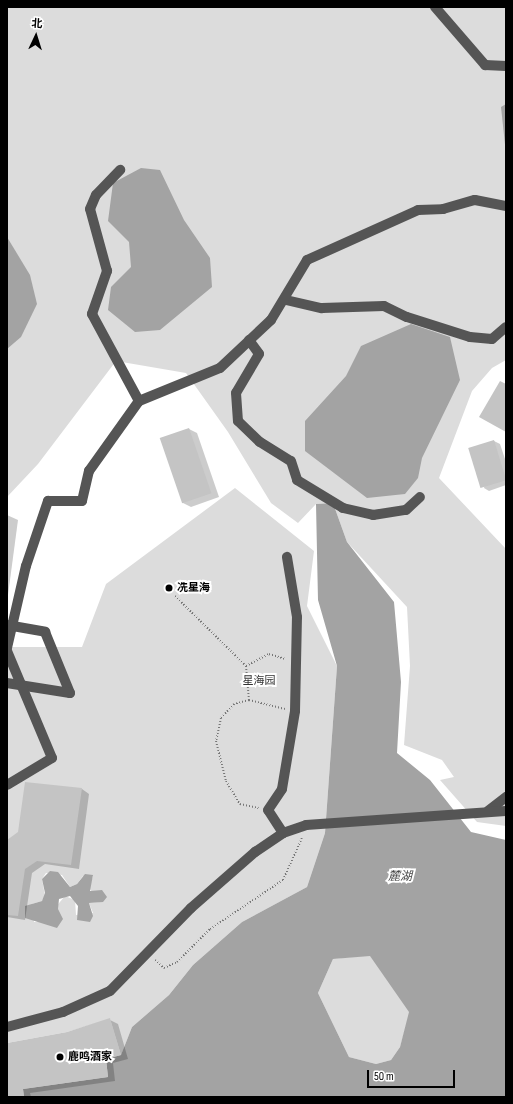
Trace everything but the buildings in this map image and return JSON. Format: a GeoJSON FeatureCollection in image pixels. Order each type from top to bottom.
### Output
{"type":"FeatureCollection","features":[{"type":"Feature","properties":{"kind":"street"},"geometry":{"type":"LineString","coordinates":[[435,7],[485,66],[506,66]]}},
{"type":"Feature","properties":{"kind":"street"},"geometry":{"type":"LineString","coordinates":[[120,170],[96,196],[90,210],[107,271],[92,314],[139,401]]}},
{"type":"Feature","properties":{"kind":"street"},"geometry":{"type":"LineString","coordinates":[[7,648],[10,626],[26,566],[48,501],[82,501],[89,471],[139,401],[220,368],[249,340],[286,300],[307,260],[364,232],[418,210],[443,209],[475,200],[506,206]]}},
{"type":"Feature","properties":{"kind":"street"},"geometry":{"type":"LineString","coordinates":[[286,300],[322,308],[384,306],[407,317],[470,337],[492,339],[506,327]]}},
{"type":"Feature","properties":{"kind":"street"},"geometry":{"type":"LineString","coordinates":[[249,340],[259,354],[236,393],[238,421],[260,442],[291,460],[297,480],[343,508],[374,515],[406,510],[420,497]]}},
{"type":"Feature","properties":{"kind":"street"},"geometry":{"type":"LineString","coordinates":[[283,833],[268,810],[282,789],[295,711],[294,662],[296,617],[287,556]]}},
{"type":"Feature","properties":{"kind":"street"},"geometry":{"type":"LineString","coordinates":[[7,683],[70,693],[45,632],[10,626]]}},
{"type":"Feature","properties":{"kind":"street"},"geometry":{"type":"LineString","coordinates":[[7,652],[52,758],[7,785]]}},
{"type":"Feature","properties":{"kind":"street"},"geometry":{"type":"LineString","coordinates":[[488,811],[506,797]]}},
{"type":"Feature","properties":{"kind":"street"},"geometry":{"type":"LineString","coordinates":[[7,1026],[63,1012],[110,991],[148,954],[191,908],[255,852],[283,833],[306,825],[488,811],[506,812]]}},
{"type":"Feature","properties":{"kind":"path"},"geometry":{"type":"LineString","coordinates":[[175,596],[246,666],[249,700]]}},
{"type":"Feature","properties":{"kind":"path"},"geometry":{"type":"LineString","coordinates":[[246,666],[269,654],[294,662]]}},
{"type":"Feature","properties":{"kind":"path"},"geometry":{"type":"LineString","coordinates":[[268,810],[240,804],[226,781],[216,741],[221,718],[234,704],[249,700],[295,711]]}},
{"type":"Feature","properties":{"kind":"path"},"geometry":{"type":"LineString","coordinates":[[148,954],[164,968],[177,962],[210,929],[283,880],[306,825]]}},
{"type":"Feature","properties":{"kind":"green space"},"geometry":{"type":"Polygon","coordinates":[[[7,7],[506,7],[506,360],[492,368],[472,391],[439,478],[506,549],[506,826],[477,822],[440,780],[454,777],[442,760],[404,745],[410,666],[407,607],[347,542],[333,503],[316,504],[298,523],[271,503],[228,432],[186,373],[116,361],[38,464],[7,497],[7,7]]]}},
{"type":"Feature","properties":{"kind":"green space","name":"星海园"},"geometry":{"type":"Polygon","coordinates":[[[235,488],[314,551],[307,606],[337,666],[325,833],[307,887],[242,922],[193,965],[169,995],[132,1027],[121,1055],[110,1019],[67,1032],[7,1043],[7,647],[82,647],[106,584],[235,488]],[[46,873],[42,879],[45,896],[42,901],[32,904],[34,922],[43,922],[65,896],[75,900],[76,915],[93,913],[89,903],[100,902],[89,888],[93,876],[83,876],[77,884],[70,887],[62,875],[46,873]]]}},
{"type":"Feature","properties":{"kind":"green space"},"geometry":{"type":"Polygon","coordinates":[[[370,955],[410,1012],[400,1047],[391,1060],[376,1064],[349,1057],[318,993],[333,959],[370,955]]]}},
{"type":"Feature","properties":{"kind":"water"},"geometry":{"type":"Polygon","coordinates":[[[506,104],[506,154],[501,107],[506,104]]]}},
{"type":"Feature","properties":{"kind":"water"},"geometry":{"type":"Polygon","coordinates":[[[141,168],[160,170],[184,220],[210,258],[212,287],[160,330],[135,332],[108,310],[111,287],[131,267],[129,242],[108,221],[113,183],[141,168]]]}},
{"type":"Feature","properties":{"kind":"water"},"geometry":{"type":"Polygon","coordinates":[[[7,237],[30,275],[37,304],[21,337],[7,349],[7,237]]]}},
{"type":"Feature","properties":{"kind":"water"},"geometry":{"type":"Polygon","coordinates":[[[411,324],[450,337],[460,380],[422,458],[418,478],[405,494],[367,498],[305,451],[305,421],[346,376],[361,346],[411,324]]]}},
{"type":"Feature","properties":{"kind":"water","name":"麓湖"},"geometry":{"type":"Polygon","coordinates":[[[333,503],[347,542],[394,602],[401,682],[397,753],[430,780],[471,832],[506,840],[506,1097],[24,1097],[23,1089],[108,1077],[106,1059],[121,1055],[132,1027],[169,995],[193,965],[242,922],[307,887],[325,833],[337,666],[318,600],[316,504],[333,503]],[[370,956],[333,959],[318,993],[349,1057],[376,1064],[391,1060],[400,1047],[409,1012],[370,956]]]}},
{"type":"Feature","properties":{"kind":"water"},"geometry":{"type":"Polygon","coordinates":[[[50,871],[58,872],[70,887],[77,884],[85,874],[93,875],[90,891],[102,890],[107,897],[103,902],[89,903],[93,916],[90,922],[77,920],[78,906],[70,896],[59,899],[58,909],[63,919],[57,928],[25,918],[25,906],[42,901],[45,893],[42,879],[50,871]]]}},
{"type":"Feature","properties":{"kind":"place","name":"冼星海"},"geometry":{"type":"Point","coordinates":[169,588]}},
{"type":"Feature","properties":{"kind":"place","name":"鹿鸣酒家"},"geometry":{"type":"Point","coordinates":[60,1057]}}]}
